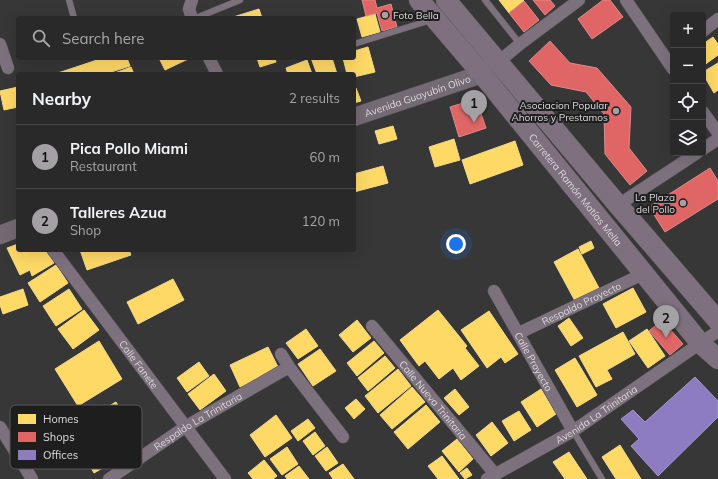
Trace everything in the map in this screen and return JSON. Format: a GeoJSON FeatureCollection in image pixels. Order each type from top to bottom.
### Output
{"type":"FeatureCollection","features":[{"type":"Feature","properties":{"kind":"main road","name":"Carretera Ramón Matías Mella"},"geometry":{"type":"LineString","coordinates":[[419,0],[434,19],[490,69],[618,206],[718,321]]}},
{"type":"Feature","properties":{"kind":"main road","name":"Carretera Ramón Matías Mella"},"geometry":{"type":"LineString","coordinates":[[446,0],[490,69],[645,273],[702,344],[718,359]]}},
{"type":"Feature","properties":{"kind":"main road","name":"Avenida Guayubín Olivo"},"geometry":{"type":"LineString","coordinates":[[356,116],[490,69]]}},
{"type":"Feature","properties":{"kind":"main road"},"geometry":{"type":"LineString","coordinates":[[0,235],[16,229]]}},
{"type":"Feature","properties":{"kind":"street"},"geometry":{"type":"LineString","coordinates":[[191,16],[189,9],[192,0]]}},
{"type":"Feature","properties":{"kind":"street"},"geometry":{"type":"LineString","coordinates":[[490,69],[520,44],[579,0]]}},
{"type":"Feature","properties":{"kind":"street"},"geometry":{"type":"LineString","coordinates":[[626,0],[669,55]]}},
{"type":"Feature","properties":{"kind":"street"},"geometry":{"type":"LineString","coordinates":[[706,28],[718,20]]}},
{"type":"Feature","properties":{"kind":"street"},"geometry":{"type":"LineString","coordinates":[[0,44],[8,68]]}},
{"type":"Feature","properties":{"kind":"street"},"geometry":{"type":"LineString","coordinates":[[210,60],[216,72]]}},
{"type":"Feature","properties":{"kind":"street"},"geometry":{"type":"LineString","coordinates":[[706,116],[718,133]]}},
{"type":"Feature","properties":{"kind":"street"},"geometry":{"type":"LineString","coordinates":[[706,147],[718,139]]}},
{"type":"Feature","properties":{"kind":"street"},"geometry":{"type":"LineString","coordinates":[[618,206],[693,156]]}},
{"type":"Feature","properties":{"kind":"street","name":"Calle Fanete"},"geometry":{"type":"LineString","coordinates":[[54,252],[225,479]]}},
{"type":"Feature","properties":{"kind":"street","name":"Respaldo Proyecto"},"geometry":{"type":"LineString","coordinates":[[519,333],[645,273]]}},
{"type":"Feature","properties":{"kind":"street","name":"Calle Proyecto"},"geometry":{"type":"LineString","coordinates":[[494,291],[573,431]]}},
{"type":"Feature","properties":{"kind":"street","name":"Calle Nueva Trinitaria"},"geometry":{"type":"LineString","coordinates":[[372,326],[491,476]]}},
{"type":"Feature","properties":{"kind":"street","name":"Avenida La Trinitaria"},"geometry":{"type":"LineString","coordinates":[[491,476],[573,431],[702,344],[718,331]]}},
{"type":"Feature","properties":{"kind":"street"},"geometry":{"type":"LineString","coordinates":[[281,354],[289,367],[343,437]]}},
{"type":"Feature","properties":{"kind":"street","name":"Respaldo La Trinitaria"},"geometry":{"type":"LineString","coordinates":[[142,456],[185,427],[289,367]]}},
{"type":"Feature","properties":{"kind":"street"},"geometry":{"type":"LineString","coordinates":[[0,427],[10,443]]}},
{"type":"Feature","properties":{"kind":"street"},"geometry":{"type":"LineString","coordinates":[[26,469],[32,479]]}},
{"type":"Feature","properties":{"kind":"street","name":"Respaldo La Trinitaria"},"geometry":{"type":"LineString","coordinates":[[109,479],[124,469]]}},
{"type":"Feature","properties":{"kind":"lane"},"geometry":{"type":"LineString","coordinates":[[69,0],[73,16]]}},
{"type":"Feature","properties":{"kind":"lane"},"geometry":{"type":"LineString","coordinates":[[201,16],[240,0]]}},
{"type":"Feature","properties":{"kind":"lane"},"geometry":{"type":"LineString","coordinates":[[485,0],[520,44]]}},
{"type":"Feature","properties":{"kind":"lane"},"geometry":{"type":"LineString","coordinates":[[356,43],[434,19]]}},
{"type":"Feature","properties":{"kind":"lane"},"geometry":{"type":"LineString","coordinates":[[573,431],[602,479]]}},
{"type":"Feature","properties":{"kind":"building: Homes"},"geometry":{"type":"Polygon","coordinates":[[[499,0],[523,0],[524,1],[509,13],[499,0]]]}},
{"type":"Feature","properties":{"kind":"building: Homes"},"geometry":{"type":"Polygon","coordinates":[[[259,9],[261,16],[236,16],[259,9]]]}},
{"type":"Feature","properties":{"kind":"building: Homes"},"geometry":{"type":"Polygon","coordinates":[[[375,14],[380,32],[362,37],[357,19],[375,14]]]}},
{"type":"Feature","properties":{"kind":"building: Homes"},"geometry":{"type":"Polygon","coordinates":[[[713,37],[718,44],[718,55],[706,64],[706,48],[706,42],[713,37]]]}},
{"type":"Feature","properties":{"kind":"building: Homes"},"geometry":{"type":"Polygon","coordinates":[[[368,47],[375,72],[356,77],[356,72],[346,72],[344,60],[356,60],[356,50],[368,47]]]}},
{"type":"Feature","properties":{"kind":"building: Homes"},"geometry":{"type":"Polygon","coordinates":[[[97,60],[128,60],[130,66],[111,72],[61,72],[97,60]]]}},
{"type":"Feature","properties":{"kind":"building: Homes"},"geometry":{"type":"Polygon","coordinates":[[[160,60],[186,60],[165,70],[160,60]]]}},
{"type":"Feature","properties":{"kind":"building: Homes"},"geometry":{"type":"Polygon","coordinates":[[[258,60],[276,60],[276,62],[260,67],[258,60]]]}},
{"type":"Feature","properties":{"kind":"building: Homes"},"geometry":{"type":"Polygon","coordinates":[[[307,60],[311,72],[287,72],[286,68],[307,60]]]}},
{"type":"Feature","properties":{"kind":"building: Homes"},"geometry":{"type":"Polygon","coordinates":[[[312,60],[333,60],[336,72],[316,72],[312,60]]]}},
{"type":"Feature","properties":{"kind":"building: Homes"},"geometry":{"type":"Polygon","coordinates":[[[718,63],[718,90],[714,93],[706,79],[706,70],[718,63]]]}},
{"type":"Feature","properties":{"kind":"building: Homes"},"geometry":{"type":"Polygon","coordinates":[[[131,67],[133,72],[117,72],[131,67]]]}},
{"type":"Feature","properties":{"kind":"building: Homes"},"geometry":{"type":"Polygon","coordinates":[[[16,87],[16,107],[4,110],[0,91],[16,87]]]}},
{"type":"Feature","properties":{"kind":"building: Homes"},"geometry":{"type":"Polygon","coordinates":[[[356,88],[361,101],[356,102],[356,88]]]}},
{"type":"Feature","properties":{"kind":"building: Homes"},"geometry":{"type":"Polygon","coordinates":[[[393,126],[397,139],[379,144],[375,131],[393,126]]]}},
{"type":"Feature","properties":{"kind":"building: Homes"},"geometry":{"type":"Polygon","coordinates":[[[454,139],[460,160],[435,167],[429,147],[454,139]]]}},
{"type":"Feature","properties":{"kind":"building: Homes"},"geometry":{"type":"Polygon","coordinates":[[[515,141],[523,165],[470,184],[462,160],[515,141]]]}},
{"type":"Feature","properties":{"kind":"building: Homes"},"geometry":{"type":"Polygon","coordinates":[[[383,166],[388,183],[356,191],[356,173],[383,166]]]}},
{"type":"Feature","properties":{"kind":"building: Homes"},"geometry":{"type":"Polygon","coordinates":[[[591,241],[594,248],[582,254],[579,247],[591,241]]]}},
{"type":"Feature","properties":{"kind":"building: Homes"},"geometry":{"type":"Polygon","coordinates":[[[16,245],[16,252],[47,252],[54,263],[32,276],[30,270],[20,275],[7,248],[16,245]]]}},
{"type":"Feature","properties":{"kind":"building: Homes"},"geometry":{"type":"Polygon","coordinates":[[[578,249],[599,288],[575,301],[554,262],[578,249]]]}},
{"type":"Feature","properties":{"kind":"building: Homes"},"geometry":{"type":"Polygon","coordinates":[[[81,252],[130,252],[131,255],[87,270],[81,252]]]}},
{"type":"Feature","properties":{"kind":"building: Homes"},"geometry":{"type":"Polygon","coordinates":[[[56,265],[68,283],[40,302],[28,283],[56,265]]]}},
{"type":"Feature","properties":{"kind":"building: Homes"},"geometry":{"type":"Polygon","coordinates":[[[173,279],[184,300],[138,324],[127,302],[173,279]]]}},
{"type":"Feature","properties":{"kind":"building: Homes"},"geometry":{"type":"Polygon","coordinates":[[[633,288],[646,312],[616,328],[603,304],[633,288]]]}},
{"type":"Feature","properties":{"kind":"building: Homes"},"geometry":{"type":"Polygon","coordinates":[[[23,289],[28,305],[3,314],[0,305],[0,297],[23,289]]]}},
{"type":"Feature","properties":{"kind":"building: Homes"},"geometry":{"type":"Polygon","coordinates":[[[69,289],[82,309],[56,326],[43,306],[69,289]]]}},
{"type":"Feature","properties":{"kind":"building: Homes"},"geometry":{"type":"Polygon","coordinates":[[[84,310],[99,330],[73,349],[58,329],[84,310]]]}},
{"type":"Feature","properties":{"kind":"building: Homes"},"geometry":{"type":"Polygon","coordinates":[[[438,310],[467,346],[465,348],[479,366],[461,380],[453,368],[439,379],[425,361],[419,366],[400,340],[438,310]]]}},
{"type":"Feature","properties":{"kind":"building: Homes"},"geometry":{"type":"Polygon","coordinates":[[[489,311],[518,354],[505,363],[501,357],[487,368],[461,330],[489,311]]]}},
{"type":"Feature","properties":{"kind":"building: Homes"},"geometry":{"type":"Polygon","coordinates":[[[569,318],[583,338],[571,346],[558,326],[569,318]]]}},
{"type":"Feature","properties":{"kind":"building: Homes"},"geometry":{"type":"Polygon","coordinates":[[[357,320],[371,338],[353,352],[339,335],[357,320]]]}},
{"type":"Feature","properties":{"kind":"building: Homes"},"geometry":{"type":"Polygon","coordinates":[[[306,329],[318,346],[298,359],[286,343],[306,329]]]}},
{"type":"Feature","properties":{"kind":"building: Homes"},"geometry":{"type":"Polygon","coordinates":[[[647,329],[665,356],[648,368],[629,341],[647,329]]]}},
{"type":"Feature","properties":{"kind":"building: Homes"},"geometry":{"type":"Polygon","coordinates":[[[623,332],[635,354],[607,370],[612,379],[596,387],[579,356],[623,332]]]}},
{"type":"Feature","properties":{"kind":"building: Homes"},"geometry":{"type":"Polygon","coordinates":[[[99,341],[122,379],[77,405],[55,369],[99,341]]]}},
{"type":"Feature","properties":{"kind":"building: Homes"},"geometry":{"type":"Polygon","coordinates":[[[374,341],[384,353],[357,376],[347,363],[374,341]]]}},
{"type":"Feature","properties":{"kind":"building: Homes"},"geometry":{"type":"Polygon","coordinates":[[[268,347],[279,369],[240,387],[230,365],[268,347]]]}},
{"type":"Feature","properties":{"kind":"building: Homes"},"geometry":{"type":"Polygon","coordinates":[[[320,349],[336,371],[313,386],[298,364],[320,349]]]}},
{"type":"Feature","properties":{"kind":"building: Homes"},"geometry":{"type":"Polygon","coordinates":[[[385,356],[395,368],[368,391],[358,378],[385,356]]]}},
{"type":"Feature","properties":{"kind":"building: Homes"},"geometry":{"type":"Polygon","coordinates":[[[575,358],[597,395],[577,407],[555,370],[575,358]]]}},
{"type":"Feature","properties":{"kind":"building: Homes"},"geometry":{"type":"Polygon","coordinates":[[[199,362],[209,376],[187,392],[177,378],[199,362]]]}},
{"type":"Feature","properties":{"kind":"building: Homes"},"geometry":{"type":"Polygon","coordinates":[[[398,369],[411,386],[378,413],[365,396],[398,369]]]}},
{"type":"Feature","properties":{"kind":"building: Homes"},"geometry":{"type":"Polygon","coordinates":[[[214,374],[226,391],[200,410],[188,394],[214,374]]]}},
{"type":"Feature","properties":{"kind":"building: Homes"},"geometry":{"type":"Polygon","coordinates":[[[412,387],[425,402],[392,429],[380,415],[412,387]]]}},
{"type":"Feature","properties":{"kind":"building: Homes"},"geometry":{"type":"Polygon","coordinates":[[[455,389],[469,407],[459,415],[444,398],[455,389]]]}},
{"type":"Feature","properties":{"kind":"building: Homes"},"geometry":{"type":"Polygon","coordinates":[[[541,389],[556,414],[537,427],[521,402],[541,389]]]}},
{"type":"Feature","properties":{"kind":"building: Homes"},"geometry":{"type":"Polygon","coordinates":[[[356,399],[365,409],[354,419],[345,408],[356,399]]]}},
{"type":"Feature","properties":{"kind":"building: Homes"},"geometry":{"type":"Polygon","coordinates":[[[116,402],[118,405],[111,405],[116,402]]]}},
{"type":"Feature","properties":{"kind":"building: Homes"},"geometry":{"type":"Polygon","coordinates":[[[426,405],[440,422],[408,449],[394,432],[426,405]]]}},
{"type":"Feature","properties":{"kind":"building: Homes"},"geometry":{"type":"Polygon","coordinates":[[[519,411],[531,430],[514,441],[502,421],[519,411]]]}},
{"type":"Feature","properties":{"kind":"building: Homes"},"geometry":{"type":"Polygon","coordinates":[[[276,415],[292,438],[265,457],[250,435],[276,415]]]}},
{"type":"Feature","properties":{"kind":"building: Homes"},"geometry":{"type":"Polygon","coordinates":[[[308,419],[315,428],[298,441],[291,431],[308,419]]]}},
{"type":"Feature","properties":{"kind":"building: Homes"},"geometry":{"type":"Polygon","coordinates":[[[492,422],[508,443],[491,456],[476,435],[492,422]]]}},
{"type":"Feature","properties":{"kind":"building: Homes"},"geometry":{"type":"Polygon","coordinates":[[[315,432],[325,446],[313,455],[303,441],[315,432]]]}},
{"type":"Feature","properties":{"kind":"building: Homes"},"geometry":{"type":"Polygon","coordinates":[[[457,439],[473,459],[459,472],[442,451],[457,439]]]}},
{"type":"Feature","properties":{"kind":"building: Homes"},"geometry":{"type":"Polygon","coordinates":[[[620,445],[641,479],[616,479],[602,457],[620,445]]]}},
{"type":"Feature","properties":{"kind":"building: Homes"},"geometry":{"type":"Polygon","coordinates":[[[287,447],[298,464],[282,475],[270,459],[287,447]]]}},
{"type":"Feature","properties":{"kind":"building: Homes"},"geometry":{"type":"Polygon","coordinates":[[[327,447],[338,463],[326,471],[315,456],[327,447]]]}},
{"type":"Feature","properties":{"kind":"building: Homes"},"geometry":{"type":"Polygon","coordinates":[[[569,452],[587,479],[565,479],[553,462],[569,452]]]}},
{"type":"Feature","properties":{"kind":"building: Homes"},"geometry":{"type":"Polygon","coordinates":[[[442,456],[459,479],[438,479],[428,466],[442,456]]]}},
{"type":"Feature","properties":{"kind":"building: Homes"},"geometry":{"type":"Polygon","coordinates":[[[264,460],[277,476],[273,479],[253,479],[248,473],[264,460]]]}},
{"type":"Feature","properties":{"kind":"building: Homes"},"geometry":{"type":"Polygon","coordinates":[[[343,464],[354,479],[333,479],[329,473],[343,464]]]}},
{"type":"Feature","properties":{"kind":"building: Homes"},"geometry":{"type":"Polygon","coordinates":[[[299,466],[309,479],[287,479],[285,476],[299,466]]]}},
{"type":"Feature","properties":{"kind":"building: Homes"},"geometry":{"type":"Polygon","coordinates":[[[467,468],[472,475],[465,479],[460,473],[467,468]]]}},
{"type":"Feature","properties":{"kind":"building: Homes"},"geometry":{"type":"Polygon","coordinates":[[[92,469],[101,469],[94,473],[92,469]]]}},
{"type":"Feature","properties":{"kind":"building: Shops","name":"Foto Bella"},"geometry":{"type":"Polygon","coordinates":[[[362,0],[375,0],[377,8],[391,4],[397,27],[382,31],[377,13],[366,16],[362,0]]]}},
{"type":"Feature","properties":{"kind":"building: Shops"},"geometry":{"type":"Polygon","coordinates":[[[533,0],[550,0],[555,6],[545,15],[533,0]]]}},
{"type":"Feature","properties":{"kind":"building: Shops"},"geometry":{"type":"Polygon","coordinates":[[[603,0],[610,0],[623,17],[592,39],[578,19],[603,0]]]}},
{"type":"Feature","properties":{"kind":"building: Shops"},"geometry":{"type":"Polygon","coordinates":[[[524,1],[539,20],[524,32],[509,13],[524,1]]]}},
{"type":"Feature","properties":{"kind":"building: Shops","name":"Asociacion Popular Ahorros y Prestamos"},"geometry":{"type":"Polygon","coordinates":[[[550,41],[570,63],[597,68],[631,107],[629,148],[647,171],[630,185],[605,154],[604,114],[586,92],[551,85],[529,61],[550,41]]]}},
{"type":"Feature","properties":{"kind":"building: Shops"},"geometry":{"type":"Polygon","coordinates":[[[476,99],[486,128],[459,137],[450,107],[476,99]]]}},
{"type":"Feature","properties":{"kind":"building: Shops","name":"La Plaza del Pollo"},"geometry":{"type":"Polygon","coordinates":[[[710,168],[718,181],[718,199],[665,232],[649,207],[710,168]]]}},
{"type":"Feature","properties":{"kind":"building: Shops"},"geometry":{"type":"Polygon","coordinates":[[[662,320],[683,344],[670,355],[649,331],[662,320]]]}},
{"type":"Feature","properties":{"kind":"building: Offices"},"geometry":{"type":"Polygon","coordinates":[[[695,377],[718,401],[718,417],[658,476],[631,446],[639,439],[621,419],[633,410],[645,422],[695,377]]]}},
{"type":"Feature","properties":{"kind":"place","name":"Foto Bella"},"geometry":{"type":"Point","coordinates":[385,15]}},
{"type":"Feature","properties":{"kind":"place","name":"Asociacion Popular Ahorros y Prestamos"},"geometry":{"type":"Point","coordinates":[616,111]}},
{"type":"Feature","properties":{"kind":"place","name":"Pica Pollo Miami"},"geometry":{"type":"Point","coordinates":[474,123]}},
{"type":"Feature","properties":{"kind":"place","name":"La Plaza del Pollo"},"geometry":{"type":"Point","coordinates":[683,203]}},
{"type":"Feature","properties":{"kind":"place","name":"Talleres Azua"},"geometry":{"type":"Point","coordinates":[666,338]}}]}
